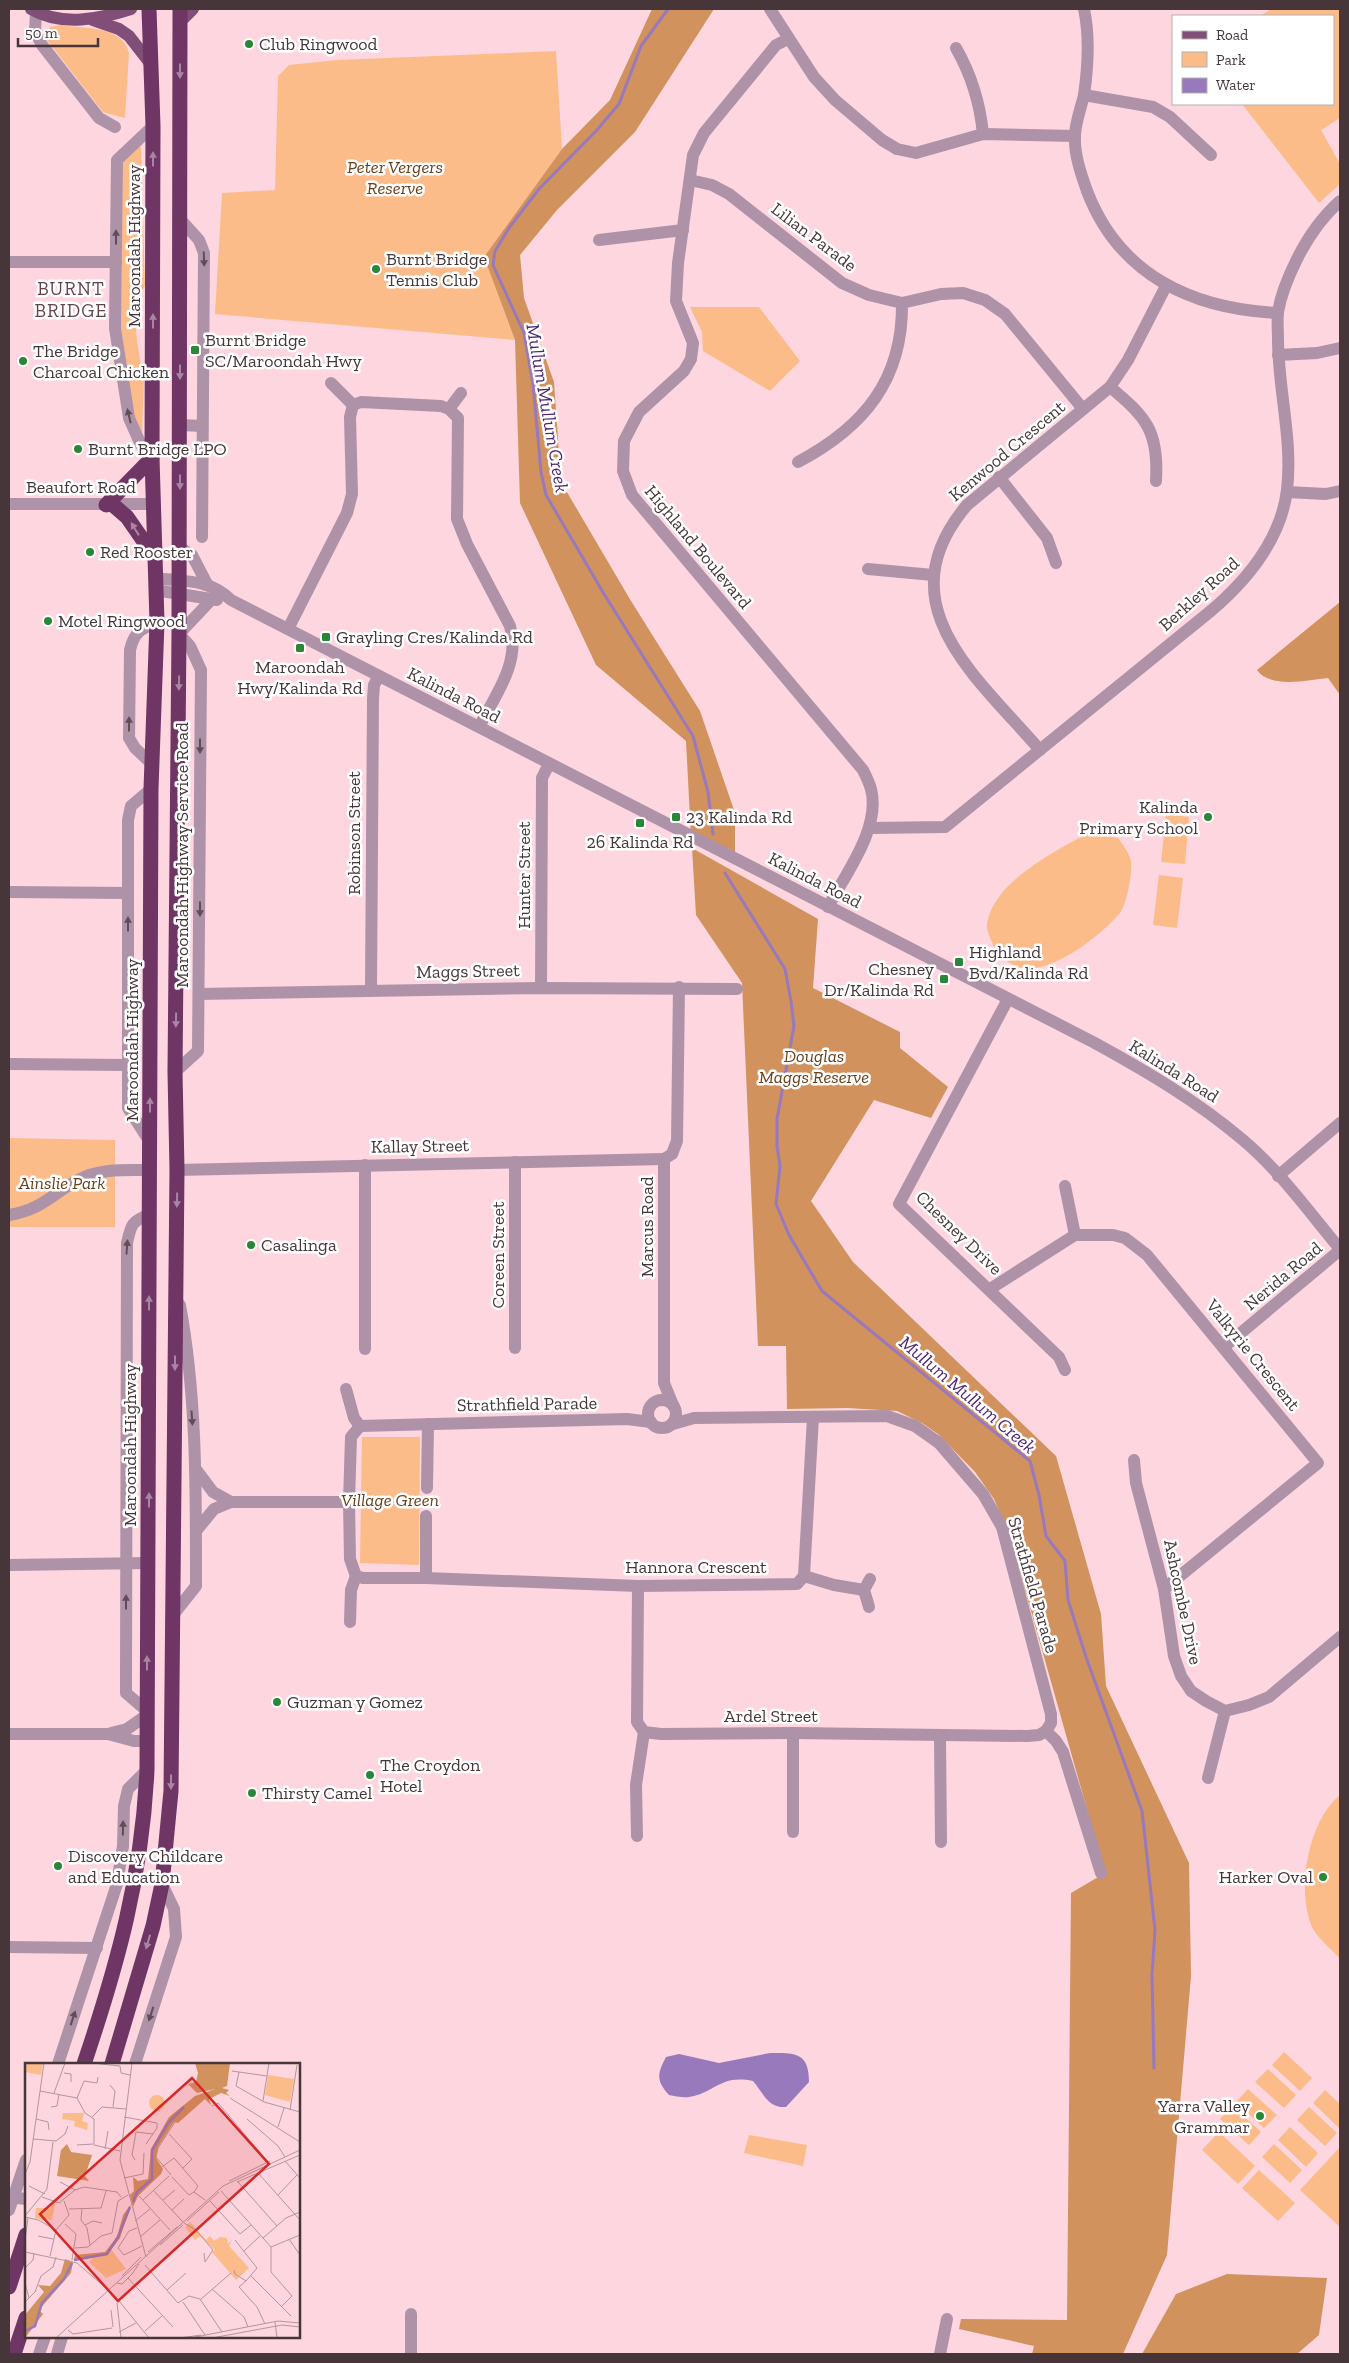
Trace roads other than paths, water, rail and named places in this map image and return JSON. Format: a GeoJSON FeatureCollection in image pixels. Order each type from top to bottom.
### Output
{"type":"FeatureCollection","features":[{"type":"Feature","properties":{"kind":"highway","name":"Maroondah Highway"},"geometry":{"type":"LineString","coordinates":[[84,2063],[108,1995],[125,1931],[140,1858],[147,1770],[151,789],[157,622],[152,458],[153,126],[149,9]]}},
{"type":"Feature","properties":{"kind":"highway"},"geometry":{"type":"LineString","coordinates":[[112,2063],[153,1926],[162,1884],[171,1791],[177,1170],[175,1072],[180,504],[180,16]]}},
{"type":"Feature","properties":{"kind":"highway"},"geometry":{"type":"LineString","coordinates":[[152,458],[109,505],[127,517],[154,556]]}},
{"type":"Feature","properties":{"kind":"highway"},"geometry":{"type":"LineString","coordinates":[[154,504],[180,504]]}},
{"type":"Feature","properties":{"kind":"highway"},"geometry":{"type":"LineString","coordinates":[[150,1170],[177,1170]]}},
{"type":"Feature","properties":{"kind":"highway"},"geometry":{"type":"LineString","coordinates":[[147,1741],[171,1733]]}},
{"type":"Feature","properties":{"kind":"highway"},"geometry":{"type":"LineString","coordinates":[[9,2287],[25,2238]]}},
{"type":"Feature","properties":{"kind":"highway"},"geometry":{"type":"LineString","coordinates":[[14,2354],[25,2321]]}},
{"type":"Feature","properties":{"kind":"main road"},"geometry":{"type":"LineString","coordinates":[[93,20],[131,9]]}},
{"type":"Feature","properties":{"kind":"main road"},"geometry":{"type":"LineString","coordinates":[[180,16],[193,9]]}},
{"type":"Feature","properties":{"kind":"main road"},"geometry":{"type":"LineString","coordinates":[[34,10],[56,17],[93,20],[119,29],[129,36],[150,63]]}},
{"type":"Feature","properties":{"kind":"street"},"geometry":{"type":"LineString","coordinates":[[770,9],[814,77],[835,100],[882,140],[897,149],[916,153],[983,134],[1075,136]]}},
{"type":"Feature","properties":{"kind":"street"},"geometry":{"type":"LineString","coordinates":[[1085,9],[1088,52],[1084,95],[1075,136],[1081,174],[1094,209],[1113,239],[1134,262],[1166,286],[1204,302],[1278,313]]}},
{"type":"Feature","properties":{"kind":"street"},"geometry":{"type":"LineString","coordinates":[[34,10],[35,32],[42,45],[99,118],[115,127]]}},
{"type":"Feature","properties":{"kind":"street","name":"Highland Boulevard"},"geometry":{"type":"LineString","coordinates":[[788,39],[776,45],[704,134],[693,155],[676,301],[693,343],[691,359],[684,371],[639,412],[624,441],[622,456],[626,484],[632,495],[863,770],[871,788],[873,809],[870,828],[828,907]]}},
{"type":"Feature","properties":{"kind":"street"},"geometry":{"type":"LineString","coordinates":[[956,48],[974,85],[981,111],[983,134]]}},
{"type":"Feature","properties":{"kind":"street"},"geometry":{"type":"LineString","coordinates":[[1084,95],[1153,107],[1170,117],[1211,155]]}},
{"type":"Feature","properties":{"kind":"street"},"geometry":{"type":"LineString","coordinates":[[152,458],[141,445],[129,418],[115,328],[117,160],[153,126]]}},
{"type":"Feature","properties":{"kind":"street","name":"Lilian Parade"},"geometry":{"type":"LineString","coordinates":[[690,180],[712,185],[729,194],[842,283],[869,296],[902,303],[941,294],[963,293],[985,300],[1005,314],[1083,409]]}},
{"type":"Feature","properties":{"kind":"street","name":"Berkley Road"},"geometry":{"type":"LineString","coordinates":[[870,828],[944,827],[1238,588],[1256,566],[1271,540],[1281,516],[1287,492],[1288,456],[1278,355],[1278,313],[1290,274],[1302,250],[1312,232],[1340,201]]}},
{"type":"Feature","properties":{"kind":"street"},"geometry":{"type":"LineString","coordinates":[[180,218],[199,240],[204,253],[202,536]]}},
{"type":"Feature","properties":{"kind":"street"},"geometry":{"type":"LineString","coordinates":[[599,240],[683,230]]}},
{"type":"Feature","properties":{"kind":"street"},"geometry":{"type":"LineString","coordinates":[[9,262],[116,262]]}},
{"type":"Feature","properties":{"kind":"street","name":"Kenwood Crescent"},"geometry":{"type":"LineString","coordinates":[[1040,750],[951,646],[937,610],[933,574],[939,553],[955,520],[967,505],[1110,387],[1128,360],[1166,286]]}},
{"type":"Feature","properties":{"kind":"street"},"geometry":{"type":"LineString","coordinates":[[798,462],[841,436],[878,396],[896,357],[901,331],[902,303]]}},
{"type":"Feature","properties":{"kind":"street"},"geometry":{"type":"LineString","coordinates":[[1278,355],[1317,353],[1340,348]]}},
{"type":"Feature","properties":{"kind":"street"},"geometry":{"type":"LineString","coordinates":[[331,383],[353,405]]}},
{"type":"Feature","properties":{"kind":"street"},"geometry":{"type":"LineString","coordinates":[[1110,387],[1138,411],[1152,434],[1157,457],[1156,481]]}},
{"type":"Feature","properties":{"kind":"street"},"geometry":{"type":"LineString","coordinates":[[449,409],[461,394]]}},
{"type":"Feature","properties":{"kind":"street"},"geometry":{"type":"LineString","coordinates":[[353,405],[361,402],[441,406],[449,409],[458,418],[457,518],[467,544],[510,626],[514,650],[506,676],[479,727]]}},
{"type":"Feature","properties":{"kind":"street"},"geometry":{"type":"LineString","coordinates":[[288,629],[347,513],[352,494],[350,417],[353,405]]}},
{"type":"Feature","properties":{"kind":"street"},"geometry":{"type":"LineString","coordinates":[[180,425],[202,426]]}},
{"type":"Feature","properties":{"kind":"street"},"geometry":{"type":"LineString","coordinates":[[1000,477],[1046,538],[1056,563]]}},
{"type":"Feature","properties":{"kind":"street"},"geometry":{"type":"LineString","coordinates":[[1287,492],[1326,494],[1340,491]]}},
{"type":"Feature","properties":{"kind":"street","name":"Beaufort Road"},"geometry":{"type":"LineString","coordinates":[[9,504],[154,504]]}},
{"type":"Feature","properties":{"kind":"street"},"geometry":{"type":"LineString","coordinates":[[179,547],[192,555],[207,584]]}},
{"type":"Feature","properties":{"kind":"street"},"geometry":{"type":"LineString","coordinates":[[868,568],[933,574]]}},
{"type":"Feature","properties":{"kind":"street","name":"Kalinda Road"},"geometry":{"type":"LineString","coordinates":[[155,584],[179,587],[212,599],[231,600]]}},
{"type":"Feature","properties":{"kind":"street","name":"Kalinda Road"},"geometry":{"type":"LineString","coordinates":[[179,587],[207,584],[220,589],[231,600],[1008,999],[1162,1081],[1201,1106],[1245,1141],[1278,1176],[1340,1249]]}},
{"type":"Feature","properties":{"kind":"street"},"geometry":{"type":"LineString","coordinates":[[179,634],[212,599]]}},
{"type":"Feature","properties":{"kind":"street","name":"Maroondah Highway Service Road"},"geometry":{"type":"LineString","coordinates":[[152,764],[135,748],[129,738],[130,650],[133,638],[144,628],[157,622]]}},
{"type":"Feature","properties":{"kind":"street","name":"Maroondah Highway Service Road"},"geometry":{"type":"LineString","coordinates":[[175,1072],[198,1050],[199,994],[201,670],[190,646],[179,634]]}},
{"type":"Feature","properties":{"kind":"street","name":"Robinson Street"},"geometry":{"type":"LineString","coordinates":[[371,990],[373,699],[374,685],[379,676]]}},
{"type":"Feature","properties":{"kind":"street","name":"Hunter Street"},"geometry":{"type":"LineString","coordinates":[[541,988],[542,778],[549,764]]}},
{"type":"Feature","properties":{"kind":"street","name":"Maroondah Highway Service Road"},"geometry":{"type":"LineString","coordinates":[[150,1142],[128,1108],[127,1065],[128,820],[131,806],[151,789]]}},
{"type":"Feature","properties":{"kind":"street"},"geometry":{"type":"LineString","coordinates":[[9,892],[128,893]]}},
{"type":"Feature","properties":{"kind":"street","name":"Maggs Street"},"geometry":{"type":"LineString","coordinates":[[199,994],[541,988],[679,987],[737,989]]}},
{"type":"Feature","properties":{"kind":"street","name":"Marcus Road"},"geometry":{"type":"LineString","coordinates":[[674,1406],[664,1383],[664,1159],[672,1154],[676,1141],[679,987]]}},
{"type":"Feature","properties":{"kind":"street","name":"Chesney Drive"},"geometry":{"type":"LineString","coordinates":[[1008,999],[899,1204],[1059,1357],[1065,1370]]}},
{"type":"Feature","properties":{"kind":"street"},"geometry":{"type":"LineString","coordinates":[[9,1064],[127,1065]]}},
{"type":"Feature","properties":{"kind":"street"},"geometry":{"type":"LineString","coordinates":[[1278,1176],[1340,1123]]}},
{"type":"Feature","properties":{"kind":"street","name":"Kallay Street"},"geometry":{"type":"LineString","coordinates":[[177,1170],[365,1164],[664,1159]]}},
{"type":"Feature","properties":{"kind":"street","name":"Coreen Street"},"geometry":{"type":"LineString","coordinates":[[515,1348],[516,1162]]}},
{"type":"Feature","properties":{"kind":"street"},"geometry":{"type":"LineString","coordinates":[[365,1164],[365,1349]]}},
{"type":"Feature","properties":{"kind":"street"},"geometry":{"type":"LineString","coordinates":[[9,1215],[36,1208],[76,1181],[94,1173],[150,1170]]}},
{"type":"Feature","properties":{"kind":"street"},"geometry":{"type":"LineString","coordinates":[[990,1289],[1075,1236],[1065,1186]]}},
{"type":"Feature","properties":{"kind":"street"},"geometry":{"type":"LineString","coordinates":[[9,1734],[108,1734],[127,1729],[147,1713],[126,1693],[127,1243],[134,1220],[150,1214]]}},
{"type":"Feature","properties":{"kind":"street","name":"Valkyrie Crescent"},"geometry":{"type":"LineString","coordinates":[[1075,1236],[1113,1235],[1125,1238],[1147,1255],[1318,1463],[1164,1589]]}},
{"type":"Feature","properties":{"kind":"street","name":"Nerida Road"},"geometry":{"type":"LineString","coordinates":[[1224,1347],[1340,1249]]}},
{"type":"Feature","properties":{"kind":"street"},"geometry":{"type":"LineString","coordinates":[[173,1615],[196,1586],[195,1468],[185,1331],[176,1283]]}},
{"type":"Feature","properties":{"kind":"street","name":"Marcus Road"},"geometry":{"type":"LineString","coordinates":[[652,1405],[664,1383]]}},
{"type":"Feature","properties":{"kind":"street"},"geometry":{"type":"LineString","coordinates":[[346,1389],[354,1418],[360,1426],[351,1437],[350,1559],[356,1576],[351,1590],[350,1622]]}},
{"type":"Feature","properties":{"kind":"street"},"geometry":{"type":"LineString","coordinates":[[666,1401],[674,1406],[676,1416],[669,1427],[659,1428],[651,1422],[648,1414],[652,1405],[666,1401]]}},
{"type":"Feature","properties":{"kind":"street","name":"Strathfield Parade"},"geometry":{"type":"LineString","coordinates":[[627,1419],[652,1405]]}},
{"type":"Feature","properties":{"kind":"street","name":"Strathfield Parade"},"geometry":{"type":"LineString","coordinates":[[674,1406],[694,1418]]}},
{"type":"Feature","properties":{"kind":"street","name":"Strathfield Parade"},"geometry":{"type":"LineString","coordinates":[[672,1424],[694,1418],[887,1416],[915,1426],[939,1443],[983,1494],[1002,1527],[1051,1714],[1051,1723],[1046,1731]]}},
{"type":"Feature","properties":{"kind":"street"},"geometry":{"type":"LineString","coordinates":[[813,1417],[804,1576],[834,1586],[867,1585],[869,1607]]}},
{"type":"Feature","properties":{"kind":"street","name":"Strathfield Parade"},"geometry":{"type":"LineString","coordinates":[[360,1426],[627,1419],[651,1422]]}},
{"type":"Feature","properties":{"kind":"street"},"geometry":{"type":"LineString","coordinates":[[427,1488],[428,1424]]}},
{"type":"Feature","properties":{"kind":"street","name":"Ashcombe Drive"},"geometry":{"type":"LineString","coordinates":[[1134,1460],[1136,1482],[1164,1589],[1174,1656],[1180,1676],[1191,1691],[1225,1711]]}},
{"type":"Feature","properties":{"kind":"street"},"geometry":{"type":"LineString","coordinates":[[195,1468],[213,1492],[231,1502]]}},
{"type":"Feature","properties":{"kind":"street"},"geometry":{"type":"LineString","coordinates":[[196,1531],[202,1521],[214,1509],[231,1502],[349,1502]]}},
{"type":"Feature","properties":{"kind":"street"},"geometry":{"type":"LineString","coordinates":[[426,1516],[426,1578]]}},
{"type":"Feature","properties":{"kind":"street"},"geometry":{"type":"LineString","coordinates":[[9,1565],[149,1563]]}},
{"type":"Feature","properties":{"kind":"street","name":"Hannora Crescent"},"geometry":{"type":"LineString","coordinates":[[356,1576],[638,1586],[797,1584],[804,1576]]}},
{"type":"Feature","properties":{"kind":"street"},"geometry":{"type":"LineString","coordinates":[[637,1836],[636,1785],[644,1732],[637,1722],[638,1586]]}},
{"type":"Feature","properties":{"kind":"street"},"geometry":{"type":"LineString","coordinates":[[1208,1778],[1225,1711],[1249,1705],[1269,1697],[1340,1637]]}},
{"type":"Feature","properties":{"kind":"street"},"geometry":{"type":"LineString","coordinates":[[1046,1731],[1063,1752],[1101,1873]]}},
{"type":"Feature","properties":{"kind":"street","name":"Ardel Street"},"geometry":{"type":"LineString","coordinates":[[644,1732],[661,1734],[793,1733],[1027,1736],[1039,1735],[1046,1731]]}},
{"type":"Feature","properties":{"kind":"street"},"geometry":{"type":"LineString","coordinates":[[793,1733],[793,1832]]}},
{"type":"Feature","properties":{"kind":"street"},"geometry":{"type":"LineString","coordinates":[[108,1734],[134,1741],[147,1741]]}},
{"type":"Feature","properties":{"kind":"street"},"geometry":{"type":"LineString","coordinates":[[940,1736],[941,1842]]}},
{"type":"Feature","properties":{"kind":"street"},"geometry":{"type":"LineString","coordinates":[[58,2063],[118,1884],[123,1846],[124,1806],[128,1789],[147,1770]]}},
{"type":"Feature","properties":{"kind":"street"},"geometry":{"type":"LineString","coordinates":[[135,2063],[176,1937],[174,1909],[162,1884]]}},
{"type":"Feature","properties":{"kind":"street"},"geometry":{"type":"LineString","coordinates":[[9,1947],[97,1948]]}},
{"type":"Feature","properties":{"kind":"street"},"geometry":{"type":"LineString","coordinates":[[9,2210],[11,2197],[25,2162]]}},
{"type":"Feature","properties":{"kind":"street"},"geometry":{"type":"LineString","coordinates":[[11,2197],[25,2199]]}},
{"type":"Feature","properties":{"kind":"street"},"geometry":{"type":"LineString","coordinates":[[410,2354],[411,2314]]}},
{"type":"Feature","properties":{"kind":"street"},"geometry":{"type":"LineString","coordinates":[[940,2354],[947,2319]]}},
{"type":"Feature","properties":{"kind":"street"},"geometry":{"type":"LineString","coordinates":[[39,2354],[44,2338]]}},
{"type":"Feature","properties":{"kind":"street"},"geometry":{"type":"LineString","coordinates":[[57,2354],[62,2338]]}},
{"type":"Feature","properties":{"kind":"water"},"geometry":{"type":"Polygon","coordinates":[[[770,2053],[787,2053],[799,2056],[806,2065],[809,2082],[786,2107],[780,2107],[771,2103],[753,2081],[733,2080],[698,2095],[679,2097],[669,2095],[662,2086],[659,2077],[666,2057],[679,2054],[719,2063],[770,2053]]]}},
{"type":"Feature","properties":{"kind":"waterway","name":"Mullum Mullum Creek"},"geometry":{"type":"LineString","coordinates":[[668,9],[641,46],[619,104],[596,131],[539,189],[509,228],[495,251],[493,265],[524,333],[533,384],[541,472],[546,495],[604,594],[693,736],[708,792],[713,834]]}},
{"type":"Feature","properties":{"kind":"waterway","name":"Mullum Mullum Creek"},"geometry":{"type":"LineString","coordinates":[[725,873],[785,969],[791,1001],[794,1026],[777,1119],[777,1146],[780,1166],[776,1204],[789,1235],[822,1291],[1030,1461],[1039,1495],[1046,1536],[1065,1561],[1068,1600],[1086,1657],[1142,1811],[1155,1930],[1152,1975],[1154,2068]]}},
{"type":"Feature","properties":{"kind":"place","name":"Club Ringwood"},"geometry":{"type":"Point","coordinates":[249,44]}},
{"type":"Feature","properties":{"kind":"place","name":"Burnt Bridge Tennis Club"},"geometry":{"type":"Point","coordinates":[376,269]}},
{"type":"Feature","properties":{"kind":"place","name":"Burnt Bridge SC/Maroondah Hwy"},"geometry":{"type":"Point","coordinates":[195,350]}},
{"type":"Feature","properties":{"kind":"place","name":"The Bridge Charcoal Chicken"},"geometry":{"type":"Point","coordinates":[23,361]}},
{"type":"Feature","properties":{"kind":"place","name":"Burnt Bridge LPO"},"geometry":{"type":"Point","coordinates":[78,449]}},
{"type":"Feature","properties":{"kind":"place","name":"Red Rooster"},"geometry":{"type":"Point","coordinates":[90,552]}},
{"type":"Feature","properties":{"kind":"place","name":"Motel Ringwood"},"geometry":{"type":"Point","coordinates":[48,621]}},
{"type":"Feature","properties":{"kind":"place","name":"Grayling Cres/Kalinda Rd"},"geometry":{"type":"Point","coordinates":[326,637]}},
{"type":"Feature","properties":{"kind":"place","name":"Maroondah Hwy/Kalinda Rd"},"geometry":{"type":"Point","coordinates":[300,648]}},
{"type":"Feature","properties":{"kind":"place","name":"23 Kalinda Rd"},"geometry":{"type":"Point","coordinates":[676,817]}},
{"type":"Feature","properties":{"kind":"place","name":"Kalinda Primary School"},"geometry":{"type":"Point","coordinates":[1208,817]}},
{"type":"Feature","properties":{"kind":"place","name":"26 Kalinda Rd"},"geometry":{"type":"Point","coordinates":[640,823]}},
{"type":"Feature","properties":{"kind":"place","name":"Highland Bvd/Kalinda Rd"},"geometry":{"type":"Point","coordinates":[959,962]}},
{"type":"Feature","properties":{"kind":"place","name":"Chesney Dr/Kalinda Rd"},"geometry":{"type":"Point","coordinates":[944,979]}},
{"type":"Feature","properties":{"kind":"place","name":"Casalinga"},"geometry":{"type":"Point","coordinates":[251,1245]}},
{"type":"Feature","properties":{"kind":"place","name":"Guzman y Gomez"},"geometry":{"type":"Point","coordinates":[277,1702]}},
{"type":"Feature","properties":{"kind":"place","name":"The Croydon Hotel"},"geometry":{"type":"Point","coordinates":[370,1775]}},
{"type":"Feature","properties":{"kind":"place","name":"Thirsty Camel"},"geometry":{"type":"Point","coordinates":[252,1793]}},
{"type":"Feature","properties":{"kind":"place","name":"Discovery Childcare and Education"},"geometry":{"type":"Point","coordinates":[58,1866]}},
{"type":"Feature","properties":{"kind":"place","name":"Harker Oval"},"geometry":{"type":"Point","coordinates":[1323,1877]}},
{"type":"Feature","properties":{"kind":"place","name":"Yarra Valley Grammar"},"geometry":{"type":"Point","coordinates":[1260,2116]}},
{"type":"Feature","properties":{"kind":"district","name":"BURNT BRIDGE"},"geometry":{"type":"Point","coordinates":[71,299]}},
{"type":"Feature","properties":{"kind":"park label","name":"Peter Vergers Reserve"},"geometry":{"type":"Point","coordinates":[395,177]}},
{"type":"Feature","properties":{"kind":"park label","name":"Douglas Maggs Reserve"},"geometry":{"type":"Point","coordinates":[814,1066]}},
{"type":"Feature","properties":{"kind":"park label","name":"Ainslie Park"},"geometry":{"type":"Point","coordinates":[62,1183]}},
{"type":"Feature","properties":{"kind":"park label","name":"Village Green"},"geometry":{"type":"Point","coordinates":[390,1500]}}]}
